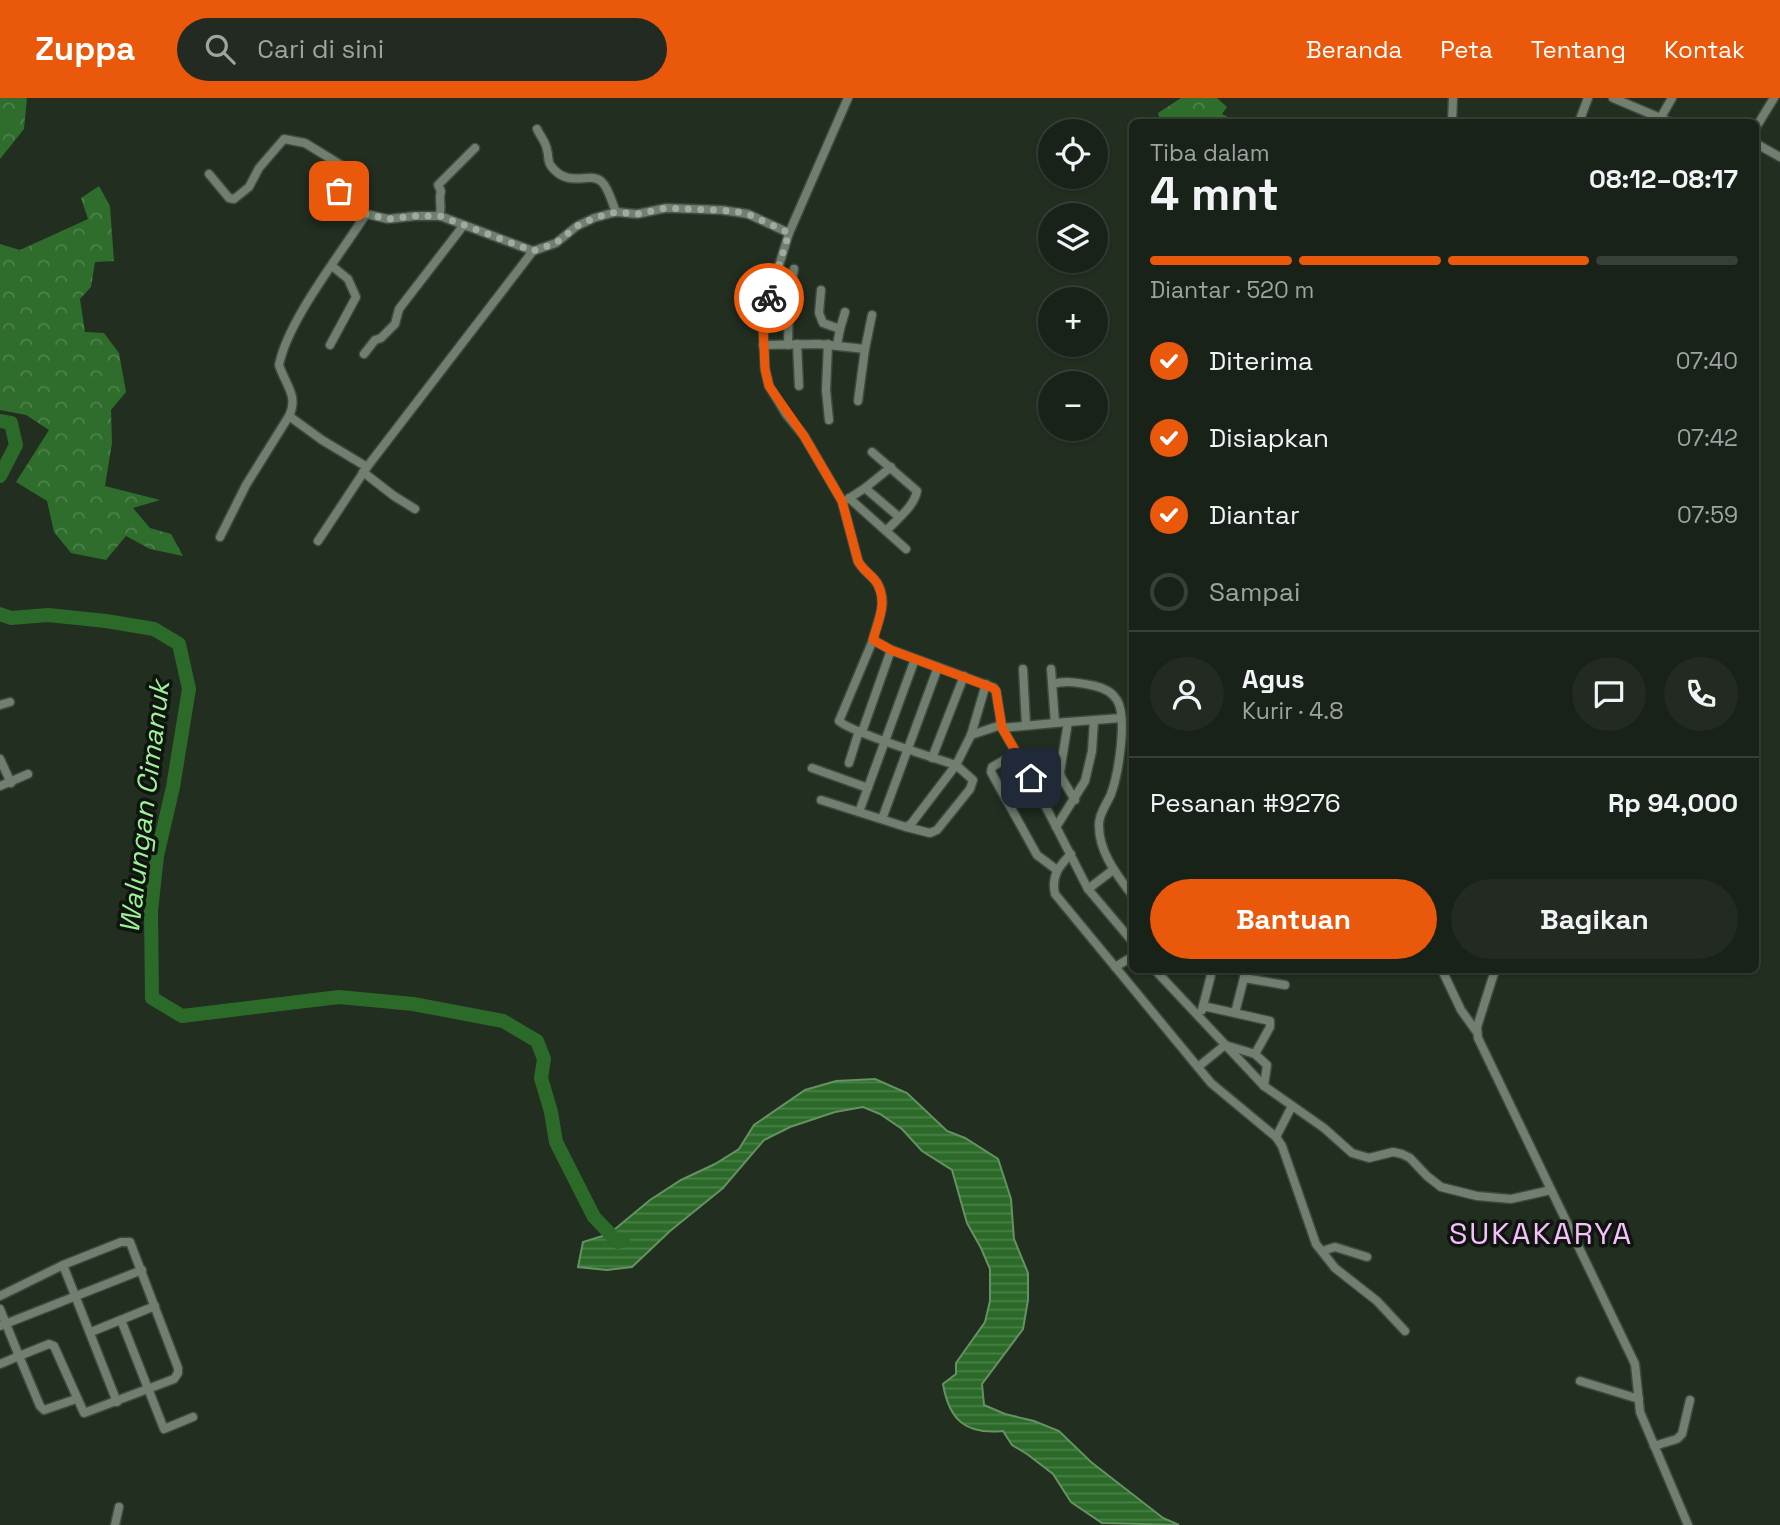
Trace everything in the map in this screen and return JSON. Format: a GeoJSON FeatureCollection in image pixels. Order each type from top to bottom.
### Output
{"type":"FeatureCollection","features":[{"type":"Feature","properties":{"kind":"street"},"geometry":{"type":"LineString","coordinates":[[848,98],[789,233],[764,314],[765,369],[769,386],[846,500],[906,549]]}},
{"type":"Feature","properties":{"kind":"street"},"geometry":{"type":"LineString","coordinates":[[1452,119],[1453,98]]}},
{"type":"Feature","properties":{"kind":"street"},"geometry":{"type":"LineString","coordinates":[[1580,119],[1588,98]]}},
{"type":"Feature","properties":{"kind":"street"},"geometry":{"type":"LineString","coordinates":[[1613,98],[1660,119],[1672,98]]}},
{"type":"Feature","properties":{"kind":"street"},"geometry":{"type":"LineString","coordinates":[[1759,122],[1774,98]]}},
{"type":"Feature","properties":{"kind":"street"},"geometry":{"type":"LineString","coordinates":[[537,129],[553,168],[574,180],[588,177],[599,180],[604,184],[616,212]]}},
{"type":"Feature","properties":{"kind":"street"},"geometry":{"type":"LineString","coordinates":[[209,174],[229,198],[234,199],[248,188],[259,168],[284,138],[302,141],[349,170],[339,195],[352,209],[388,219],[439,216],[533,251]]}},
{"type":"Feature","properties":{"kind":"street"},"geometry":{"type":"LineString","coordinates":[[1759,145],[1780,157]]}},
{"type":"Feature","properties":{"kind":"street"},"geometry":{"type":"LineString","coordinates":[[439,216],[441,209],[438,185],[475,148]]}},
{"type":"Feature","properties":{"kind":"street"},"geometry":{"type":"LineString","coordinates":[[318,541],[365,469],[533,251],[556,243],[577,226],[594,218],[616,212],[637,214],[686,208],[734,211],[748,214],[789,233]]}},
{"type":"Feature","properties":{"kind":"street"},"geometry":{"type":"LineString","coordinates":[[220,537],[246,485],[294,404],[292,391],[279,365],[281,357],[300,315],[366,214]]}},
{"type":"Feature","properties":{"kind":"street"},"geometry":{"type":"LineString","coordinates":[[364,354],[375,340],[381,338],[395,324],[399,309],[463,226]]}},
{"type":"Feature","properties":{"kind":"street"},"geometry":{"type":"LineString","coordinates":[[330,345],[356,298],[348,279],[332,266]]}},
{"type":"Feature","properties":{"kind":"street"},"geometry":{"type":"LineString","coordinates":[[794,270],[789,296],[792,344],[799,386]]}},
{"type":"Feature","properties":{"kind":"street"},"geometry":{"type":"LineString","coordinates":[[821,290],[818,313],[822,323],[840,329]]}},
{"type":"Feature","properties":{"kind":"street"},"geometry":{"type":"LineString","coordinates":[[828,420],[826,390],[832,345],[845,312]]}},
{"type":"Feature","properties":{"kind":"street"},"geometry":{"type":"LineString","coordinates":[[858,401],[864,349],[872,315]]}},
{"type":"Feature","properties":{"kind":"street"},"geometry":{"type":"LineString","coordinates":[[763,345],[832,345],[864,349]]}},
{"type":"Feature","properties":{"kind":"street"},"geometry":{"type":"LineString","coordinates":[[289,416],[365,469],[394,496],[415,509]]}},
{"type":"Feature","properties":{"kind":"street"},"geometry":{"type":"LineString","coordinates":[[872,452],[917,491],[916,498],[886,531]]}},
{"type":"Feature","properties":{"kind":"street"},"geometry":{"type":"LineString","coordinates":[[846,500],[891,467]]}},
{"type":"Feature","properties":{"kind":"street"},"geometry":{"type":"LineString","coordinates":[[865,488],[899,517]]}},
{"type":"Feature","properties":{"kind":"street"},"geometry":{"type":"LineString","coordinates":[[821,800],[930,833],[941,827],[973,783],[956,765],[861,732],[839,721],[873,640],[883,606],[875,580],[862,569],[858,561],[846,500]]}},
{"type":"Feature","properties":{"kind":"street"},"geometry":{"type":"LineString","coordinates":[[873,640],[891,650],[986,684],[996,691],[1001,726],[1088,889],[1129,937]]}},
{"type":"Feature","properties":{"kind":"street"},"geometry":{"type":"LineString","coordinates":[[849,763],[891,650]]}},
{"type":"Feature","properties":{"kind":"street"},"geometry":{"type":"LineString","coordinates":[[859,812],[915,659]]}},
{"type":"Feature","properties":{"kind":"street"},"geometry":{"type":"LineString","coordinates":[[882,819],[938,667]]}},
{"type":"Feature","properties":{"kind":"street"},"geometry":{"type":"LineString","coordinates":[[1023,669],[1026,725]]}},
{"type":"Feature","properties":{"kind":"street"},"geometry":{"type":"LineString","coordinates":[[1051,669],[1055,723]]}},
{"type":"Feature","properties":{"kind":"street"},"geometry":{"type":"LineString","coordinates":[[932,758],[964,676]]}},
{"type":"Feature","properties":{"kind":"street"},"geometry":{"type":"LineString","coordinates":[[906,827],[956,765],[971,735],[986,684]]}},
{"type":"Feature","properties":{"kind":"street"},"geometry":{"type":"LineString","coordinates":[[1053,684],[1083,684],[1109,691],[1120,706],[1115,779],[1099,827],[1103,847],[1113,870],[1129,891]]}},
{"type":"Feature","properties":{"kind":"street"},"geometry":{"type":"LineString","coordinates":[[0,705],[10,702]]}},
{"type":"Feature","properties":{"kind":"street"},"geometry":{"type":"LineString","coordinates":[[971,735],[1001,726],[1121,718]]}},
{"type":"Feature","properties":{"kind":"street"},"geometry":{"type":"LineString","coordinates":[[1056,827],[1075,800],[1088,771],[1094,720]]}},
{"type":"Feature","properties":{"kind":"street"},"geometry":{"type":"LineString","coordinates":[[1068,722],[1060,772],[1075,800]]}},
{"type":"Feature","properties":{"kind":"street"},"geometry":{"type":"LineString","coordinates":[[1017,753],[992,766],[991,772],[1039,858],[1057,870]]}},
{"type":"Feature","properties":{"kind":"street"},"geometry":{"type":"LineString","coordinates":[[0,759],[10,783]]}},
{"type":"Feature","properties":{"kind":"street"},"geometry":{"type":"LineString","coordinates":[[812,768],[868,788]]}},
{"type":"Feature","properties":{"kind":"street"},"geometry":{"type":"LineString","coordinates":[[0,786],[28,774]]}},
{"type":"Feature","properties":{"kind":"street"},"geometry":{"type":"LineString","coordinates":[[1071,854],[1057,870],[1053,885],[1055,894],[1211,1083],[1276,1137],[1282,1146],[1316,1244],[1335,1268],[1377,1301],[1405,1331]]}},
{"type":"Feature","properties":{"kind":"street"},"geometry":{"type":"LineString","coordinates":[[1088,889],[1113,870]]}},
{"type":"Feature","properties":{"kind":"street"},"geometry":{"type":"LineString","coordinates":[[1115,967],[1129,959]]}},
{"type":"Feature","properties":{"kind":"street"},"geometry":{"type":"LineString","coordinates":[[1158,973],[1264,1086],[1324,1128],[1352,1153],[1369,1158],[1393,1152],[1402,1154],[1410,1158],[1434,1182],[1458,1192],[1492,1199],[1511,1199],[1551,1190]]}},
{"type":"Feature","properties":{"kind":"street"},"geometry":{"type":"LineString","coordinates":[[1199,1017],[1210,973]]}},
{"type":"Feature","properties":{"kind":"street"},"geometry":{"type":"LineString","coordinates":[[1443,973],[1461,1010],[1476,1031],[1485,1055],[1635,1364],[1643,1421],[1688,1525]]}},
{"type":"Feature","properties":{"kind":"street"},"geometry":{"type":"LineString","coordinates":[[1476,1031],[1483,1001],[1494,973]]}},
{"type":"Feature","properties":{"kind":"street"},"geometry":{"type":"LineString","coordinates":[[1235,1013],[1245,974],[1284,985]]}},
{"type":"Feature","properties":{"kind":"street"},"geometry":{"type":"LineString","coordinates":[[1203,1006],[1269,1021],[1270,1027],[1255,1055]]}},
{"type":"Feature","properties":{"kind":"street"},"geometry":{"type":"LineString","coordinates":[[1198,1067],[1225,1045]]}},
{"type":"Feature","properties":{"kind":"street"},"geometry":{"type":"LineString","coordinates":[[1225,1045],[1255,1055],[1267,1065],[1264,1086]]}},
{"type":"Feature","properties":{"kind":"street"},"geometry":{"type":"LineString","coordinates":[[1276,1137],[1292,1106]]}},
{"type":"Feature","properties":{"kind":"street"},"geometry":{"type":"LineString","coordinates":[[0,1296],[63,1265],[125,1241],[133,1245],[178,1373],[174,1379],[84,1413],[51,1344],[0,1364]]}},
{"type":"Feature","properties":{"kind":"street"},"geometry":{"type":"LineString","coordinates":[[1322,1251],[1335,1247],[1367,1257]]}},
{"type":"Feature","properties":{"kind":"street"},"geometry":{"type":"LineString","coordinates":[[63,1265],[117,1402]]}},
{"type":"Feature","properties":{"kind":"street"},"geometry":{"type":"LineString","coordinates":[[3,1324],[142,1270]]}},
{"type":"Feature","properties":{"kind":"street"},"geometry":{"type":"LineString","coordinates":[[91,1332],[155,1306]]}},
{"type":"Feature","properties":{"kind":"street"},"geometry":{"type":"LineString","coordinates":[[0,1309],[3,1324],[44,1410],[76,1399]]}},
{"type":"Feature","properties":{"kind":"street"},"geometry":{"type":"LineString","coordinates":[[121,1320],[164,1429],[193,1416]]}},
{"type":"Feature","properties":{"kind":"street"},"geometry":{"type":"LineString","coordinates":[[1580,1381],[1639,1399]]}},
{"type":"Feature","properties":{"kind":"street"},"geometry":{"type":"LineString","coordinates":[[1654,1446],[1677,1439],[1682,1434],[1690,1400]]}},
{"type":"Feature","properties":{"kind":"street"},"geometry":{"type":"LineString","coordinates":[[115,1525],[119,1507]]}},
{"type":"Feature","properties":{"kind":"green space"},"geometry":{"type":"Polygon","coordinates":[[[0,98],[27,98],[24,129],[0,159],[0,98]]]}},
{"type":"Feature","properties":{"kind":"green space"},"geometry":{"type":"Polygon","coordinates":[[[1181,98],[1217,98],[1227,107],[1222,114],[1230,118],[1159,119],[1158,113],[1181,98]]]}},
{"type":"Feature","properties":{"kind":"green space"},"geometry":{"type":"Polygon","coordinates":[[[99,186],[110,206],[114,261],[95,262],[91,287],[80,299],[85,332],[104,333],[119,353],[126,392],[111,410],[112,443],[105,486],[160,500],[133,508],[150,528],[171,534],[183,556],[150,549],[126,536],[106,560],[71,553],[54,532],[47,501],[16,482],[49,430],[26,415],[0,410],[0,244],[20,250],[88,219],[81,198],[99,186]]]}},
{"type":"Feature","properties":{"kind":"shaded area"},"geometry":{"type":"Polygon","coordinates":[[[875,1079],[907,1093],[947,1131],[965,1138],[998,1159],[1011,1199],[1014,1239],[1028,1273],[1028,1300],[1023,1329],[982,1384],[984,1405],[1059,1431],[1091,1462],[1163,1518],[1179,1525],[1102,1523],[1071,1502],[1053,1474],[1012,1445],[1003,1431],[990,1432],[969,1427],[955,1416],[943,1384],[956,1374],[956,1363],[985,1322],[990,1301],[990,1269],[967,1223],[952,1170],[922,1151],[902,1129],[880,1114],[863,1107],[835,1112],[790,1127],[764,1140],[723,1188],[670,1231],[632,1267],[607,1270],[578,1267],[583,1242],[609,1234],[650,1200],[739,1149],[754,1125],[805,1090],[836,1081],[875,1079]]]}},
{"type":"Feature","properties":{"kind":"waterway","name":"Walungan Cimanuk"},"geometry":{"type":"LineString","coordinates":[[0,421],[11,423],[16,445],[0,476]]}},
{"type":"Feature","properties":{"kind":"waterway","name":"Walungan Cimanuk"},"geometry":{"type":"LineString","coordinates":[[0,614],[11,618],[48,615],[154,629],[179,644],[189,689],[173,787],[157,856],[151,911],[152,998],[182,1016],[339,997],[413,1004],[503,1021],[537,1041],[544,1059],[541,1078],[556,1142],[594,1217],[618,1242],[623,1241]]}},
{"type":"Feature","properties":{"kind":"way so far"},"geometry":{"type":"LineString","coordinates":[[339,191],[339,195],[352,209],[366,214],[388,219],[440,216],[533,251],[556,243],[577,226],[594,218],[616,212],[637,214],[666,208],[686,208],[748,214],[789,233],[769,298]]}},
{"type":"Feature","properties":{"kind":"district","name":"SUKAKARYA"},"geometry":{"type":"Point","coordinates":[1541,1234]}},
{"type":"Feature","properties":{"kind":"route"},"geometry":{"type":"LineString","coordinates":[[769,298],[763,326],[765,369],[769,386],[786,414],[804,436],[842,501],[858,561],[878,585],[883,606],[873,640],[891,650],[993,688],[996,691],[1002,728],[1031,778]]}}]}
